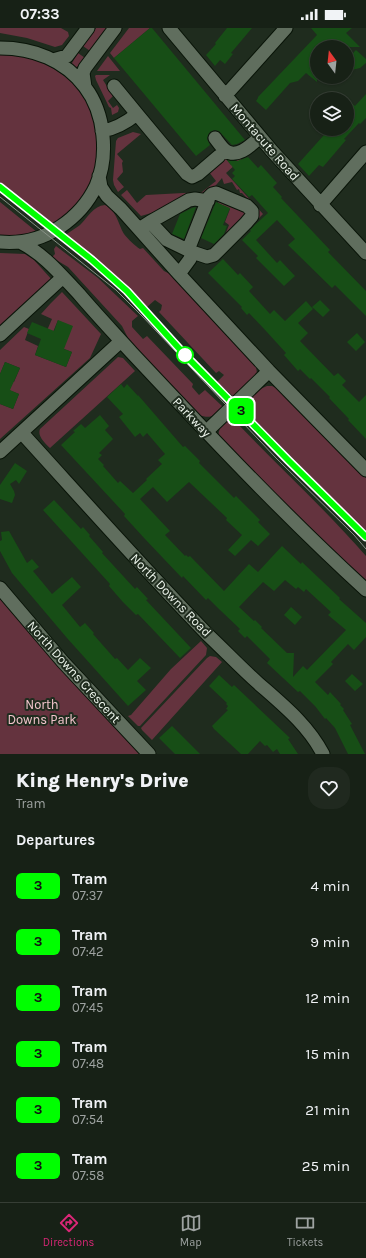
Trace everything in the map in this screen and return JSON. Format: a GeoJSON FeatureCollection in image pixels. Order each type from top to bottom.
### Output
{"type":"FeatureCollection","features":[{"type":"Feature","properties":{"kind":"street"},"geometry":{"type":"LineString","coordinates":[[53,60],[67,56],[88,28]]}},
{"type":"Feature","properties":{"kind":"street"},"geometry":{"type":"LineString","coordinates":[[0,242],[20,242],[47,235],[69,221],[87,202],[96,186],[103,151],[102,131],[96,108],[86,87],[83,73],[85,68],[115,28]]}},
{"type":"Feature","properties":{"kind":"street","name":"Montacute Road"},"geometry":{"type":"LineString","coordinates":[[169,28],[260,138],[320,205],[366,253]]}},
{"type":"Feature","properties":{"kind":"street"},"geometry":{"type":"LineString","coordinates":[[225,96],[286,28]]}},
{"type":"Feature","properties":{"kind":"street"},"geometry":{"type":"LineString","coordinates":[[0,48],[29,51],[53,60],[69,71],[86,87]]}},
{"type":"Feature","properties":{"kind":"street"},"geometry":{"type":"LineString","coordinates":[[114,86],[189,176],[192,177],[198,174],[219,156]]}},
{"type":"Feature","properties":{"kind":"street"},"geometry":{"type":"LineString","coordinates":[[102,131],[112,129],[126,123],[137,114]]}},
{"type":"Feature","properties":{"kind":"street"},"geometry":{"type":"LineString","coordinates":[[215,138],[226,150],[232,153],[246,149],[260,138]]}},
{"type":"Feature","properties":{"kind":"street"},"geometry":{"type":"LineString","coordinates":[[320,205],[366,152]]}},
{"type":"Feature","properties":{"kind":"street"},"geometry":{"type":"LineString","coordinates":[[99,176],[101,187],[107,196],[121,209],[269,371],[366,470]]}},
{"type":"Feature","properties":{"kind":"street"},"geometry":{"type":"LineString","coordinates":[[150,222],[167,240],[190,251],[207,257],[214,255],[246,224],[252,216],[252,211],[247,206],[216,193],[210,195],[190,251],[190,259],[179,274]]}},
{"type":"Feature","properties":{"kind":"street"},"geometry":{"type":"LineString","coordinates":[[138,228],[189,200],[195,199],[208,201]]}},
{"type":"Feature","properties":{"kind":"street","name":"Parkway"},"geometry":{"type":"LineString","coordinates":[[20,242],[29,246],[46,259],[121,342],[206,432],[279,507],[366,590]]}},
{"type":"Feature","properties":{"kind":"street"},"geometry":{"type":"LineString","coordinates":[[0,335],[63,277]]}},
{"type":"Feature","properties":{"kind":"street"},"geometry":{"type":"LineString","coordinates":[[0,452],[121,342]]}},
{"type":"Feature","properties":{"kind":"street"},"geometry":{"type":"LineString","coordinates":[[206,432],[269,371]]}},
{"type":"Feature","properties":{"kind":"street","name":"North Downs Road"},"geometry":{"type":"LineString","coordinates":[[22,433],[151,575],[198,624],[303,724],[323,754]]}},
{"type":"Feature","properties":{"kind":"street","name":"North Downs Crescent"},"geometry":{"type":"LineString","coordinates":[[0,588],[63,662],[150,754]]}},
{"type":"Feature","properties":{"kind":"green space"},"geometry":{"type":"Polygon","coordinates":[[[0,28],[61,28],[68,32],[69,36],[62,45],[55,47],[27,38],[0,33],[0,28]]]}},
{"type":"Feature","properties":{"kind":"green space"},"geometry":{"type":"Polygon","coordinates":[[[96,28],[107,28],[90,51],[83,46],[96,28]]]}},
{"type":"Feature","properties":{"kind":"green space"},"geometry":{"type":"Polygon","coordinates":[[[129,28],[150,28],[114,58],[110,53],[129,28]]]}},
{"type":"Feature","properties":{"kind":"green space"},"geometry":{"type":"Polygon","coordinates":[[[78,53],[85,58],[75,68],[71,65],[78,53]]]}},
{"type":"Feature","properties":{"kind":"green space"},"geometry":{"type":"Polygon","coordinates":[[[0,55],[24,56],[47,64],[79,89],[93,114],[98,144],[97,159],[89,187],[78,203],[52,225],[0,182],[0,55]]]}},
{"type":"Feature","properties":{"kind":"green space"},"geometry":{"type":"Polygon","coordinates":[[[108,56],[120,71],[97,71],[108,56]]]}},
{"type":"Feature","properties":{"kind":"green space"},"geometry":{"type":"Polygon","coordinates":[[[96,75],[110,75],[103,80],[113,96],[108,101],[113,108],[117,105],[119,108],[118,112],[112,115],[111,108],[109,107],[96,80],[96,75]]]}},
{"type":"Feature","properties":{"kind":"green space"},"geometry":{"type":"Polygon","coordinates":[[[133,132],[141,134],[117,154],[123,161],[123,172],[117,179],[124,187],[118,192],[113,180],[116,141],[118,138],[133,132]]]}},
{"type":"Feature","properties":{"kind":"green space"},"geometry":{"type":"Polygon","coordinates":[[[254,148],[226,173],[263,214],[249,228],[248,199],[240,193],[239,189],[237,190],[232,182],[224,184],[222,178],[206,197],[141,216],[121,195],[127,190],[137,203],[146,195],[202,192],[216,181],[209,172],[225,158],[231,165],[254,148]]]}},
{"type":"Feature","properties":{"kind":"green space"},"geometry":{"type":"Polygon","coordinates":[[[219,199],[247,212],[222,243],[229,225],[225,222],[230,209],[218,203],[219,199]]]}},
{"type":"Feature","properties":{"kind":"green space"},"geometry":{"type":"Polygon","coordinates":[[[0,202],[37,232],[23,235],[0,236],[0,202]]]}},
{"type":"Feature","properties":{"kind":"green space"},"geometry":{"type":"Polygon","coordinates":[[[105,205],[115,214],[127,238],[140,249],[143,248],[164,271],[174,276],[256,366],[257,374],[234,397],[217,382],[224,375],[219,371],[216,373],[159,312],[162,305],[155,300],[147,307],[106,267],[67,237],[67,234],[80,225],[91,212],[97,207],[105,205]]]}},
{"type":"Feature","properties":{"kind":"green space"},"geometry":{"type":"Polygon","coordinates":[[[56,246],[98,278],[138,316],[132,321],[132,327],[143,339],[147,336],[193,384],[192,387],[199,395],[205,390],[222,406],[222,409],[212,416],[206,417],[199,415],[131,344],[122,326],[68,267],[52,257],[55,254],[54,249],[56,246]]]}},
{"type":"Feature","properties":{"kind":"green space"},"geometry":{"type":"Polygon","coordinates":[[[0,253],[25,254],[34,260],[53,281],[0,329],[0,253]]]}},
{"type":"Feature","properties":{"kind":"green space"},"geometry":{"type":"Polygon","coordinates":[[[62,292],[101,334],[90,358],[0,439],[0,404],[13,409],[19,394],[6,389],[9,380],[14,382],[20,368],[5,362],[0,374],[0,350],[24,327],[29,329],[25,340],[38,346],[35,355],[66,367],[72,352],[59,347],[58,320],[51,337],[45,335],[52,319],[41,314],[62,292]]]}},
{"type":"Feature","properties":{"kind":"green space"},"geometry":{"type":"Polygon","coordinates":[[[118,357],[123,358],[135,371],[50,448],[41,437],[39,432],[40,429],[118,357]]]}},
{"type":"Feature","properties":{"kind":"green space"},"geometry":{"type":"Polygon","coordinates":[[[267,386],[272,386],[278,389],[366,478],[366,532],[242,407],[242,405],[258,390],[267,386]]]}},
{"type":"Feature","properties":{"kind":"green space"},"geometry":{"type":"Polygon","coordinates":[[[229,417],[232,418],[318,505],[366,556],[366,583],[327,547],[218,436],[220,427],[229,417]]]}},
{"type":"Feature","properties":{"kind":"green space","name":"North Downs Park"},"geometry":{"type":"Polygon","coordinates":[[[0,597],[69,677],[142,754],[0,754],[0,597]]]}},
{"type":"Feature","properties":{"kind":"green space"},"geometry":{"type":"Polygon","coordinates":[[[201,641],[207,648],[206,655],[140,726],[138,726],[128,716],[131,715],[171,669],[201,641]]]}},
{"type":"Feature","properties":{"kind":"green space"},"geometry":{"type":"Polygon","coordinates":[[[210,656],[216,657],[222,662],[152,740],[141,728],[210,656]]]}},
{"type":"Feature","properties":{"kind":"building"},"geometry":{"type":"Polygon","coordinates":[[[150,28],[152,28],[245,140],[232,145],[219,131],[214,130],[208,135],[207,139],[210,145],[196,156],[114,58],[150,28]]]}},
{"type":"Feature","properties":{"kind":"building"},"geometry":{"type":"Polygon","coordinates":[[[227,28],[252,28],[231,53],[233,54],[225,64],[220,60],[215,66],[206,55],[227,28]]]}},
{"type":"Feature","properties":{"kind":"building"},"geometry":{"type":"Polygon","coordinates":[[[311,28],[352,28],[346,33],[353,40],[312,40],[317,35],[311,28]]]}},
{"type":"Feature","properties":{"kind":"building"},"geometry":{"type":"Polygon","coordinates":[[[354,41],[360,47],[354,47],[354,41]]]}},
{"type":"Feature","properties":{"kind":"building"},"geometry":{"type":"Polygon","coordinates":[[[310,42],[310,76],[306,73],[298,81],[290,83],[266,110],[256,101],[258,97],[310,42]]]}},
{"type":"Feature","properties":{"kind":"building"},"geometry":{"type":"Polygon","coordinates":[[[356,50],[366,59],[366,63],[360,68],[354,69],[354,52],[356,50]]]}},
{"type":"Feature","properties":{"kind":"building"},"geometry":{"type":"Polygon","coordinates":[[[366,94],[366,118],[354,128],[354,105],[355,106],[366,94]]]}},
{"type":"Feature","properties":{"kind":"building"},"geometry":{"type":"Polygon","coordinates":[[[323,136],[347,136],[344,139],[346,140],[323,167],[319,165],[309,176],[298,164],[323,136]]]}},
{"type":"Feature","properties":{"kind":"building"},"geometry":{"type":"Polygon","coordinates":[[[248,157],[258,168],[261,165],[277,183],[273,187],[282,197],[281,198],[330,250],[328,252],[366,291],[366,316],[335,285],[332,288],[288,245],[295,239],[277,220],[256,240],[277,263],[280,260],[295,276],[284,286],[256,258],[258,256],[242,240],[268,213],[252,195],[249,197],[232,179],[235,176],[232,173],[235,170],[227,160],[237,161],[248,157]]]}},
{"type":"Feature","properties":{"kind":"building"},"geometry":{"type":"Polygon","coordinates":[[[216,202],[230,208],[223,225],[227,226],[224,234],[214,244],[201,238],[216,202]]]}},
{"type":"Feature","properties":{"kind":"building"},"geometry":{"type":"Polygon","coordinates":[[[196,207],[184,239],[172,234],[180,214],[196,207]]]}},
{"type":"Feature","properties":{"kind":"building"},"geometry":{"type":"Polygon","coordinates":[[[223,259],[238,275],[240,273],[253,287],[249,291],[270,314],[274,310],[285,321],[306,301],[313,309],[298,323],[308,333],[300,341],[334,376],[338,373],[346,381],[342,385],[359,402],[366,395],[366,439],[329,398],[330,397],[300,369],[298,371],[284,355],[286,353],[266,331],[249,313],[247,315],[241,308],[242,307],[208,273],[223,259]]]}},
{"type":"Feature","properties":{"kind":"building"},"geometry":{"type":"Polygon","coordinates":[[[320,300],[330,310],[323,317],[312,307],[320,300]]]}},
{"type":"Feature","properties":{"kind":"building"},"geometry":{"type":"Polygon","coordinates":[[[58,320],[73,326],[64,349],[72,352],[66,367],[35,355],[41,339],[27,333],[32,322],[54,331],[58,320]]]}},
{"type":"Feature","properties":{"kind":"building"},"geometry":{"type":"Polygon","coordinates":[[[357,333],[365,342],[356,351],[347,342],[357,333]]]}},
{"type":"Feature","properties":{"kind":"building"},"geometry":{"type":"Polygon","coordinates":[[[5,362],[20,368],[10,390],[19,394],[13,409],[0,404],[0,374],[5,362]]]}},
{"type":"Feature","properties":{"kind":"building"},"geometry":{"type":"Polygon","coordinates":[[[121,384],[124,388],[127,384],[183,447],[185,446],[200,461],[199,463],[234,498],[236,496],[260,520],[258,522],[270,534],[258,546],[251,540],[235,556],[228,550],[242,535],[226,520],[227,518],[189,482],[167,502],[153,487],[140,499],[170,531],[165,535],[185,556],[190,556],[224,591],[249,564],[258,572],[282,546],[301,564],[302,562],[340,598],[339,599],[366,623],[366,637],[354,650],[348,644],[331,662],[333,664],[315,682],[328,695],[330,692],[341,704],[340,705],[344,709],[343,710],[352,724],[350,725],[365,754],[348,754],[335,728],[326,718],[325,719],[315,706],[267,663],[270,659],[247,636],[245,638],[238,631],[240,629],[208,598],[206,600],[183,576],[182,578],[61,445],[81,424],[85,428],[100,415],[109,426],[105,430],[113,439],[99,453],[102,455],[98,459],[104,465],[103,466],[118,483],[120,481],[133,493],[147,480],[146,479],[162,464],[158,460],[165,454],[147,433],[143,437],[140,433],[135,437],[119,417],[123,414],[107,397],[121,384]],[[285,580],[274,591],[263,582],[239,607],[254,621],[255,620],[262,627],[261,628],[287,653],[294,653],[293,677],[303,666],[307,670],[346,630],[328,615],[331,612],[306,589],[304,592],[298,587],[296,589],[285,580]]]}},
{"type":"Feature","properties":{"kind":"building"},"geometry":{"type":"Polygon","coordinates":[[[15,463],[27,471],[19,484],[16,480],[10,484],[15,495],[12,503],[0,499],[0,485],[15,463]]]}},
{"type":"Feature","properties":{"kind":"building"},"geometry":{"type":"Polygon","coordinates":[[[54,500],[81,529],[83,527],[103,552],[102,553],[135,589],[137,587],[148,599],[146,600],[191,648],[180,658],[138,614],[136,615],[122,601],[109,586],[110,584],[43,510],[54,500]]]}},
{"type":"Feature","properties":{"kind":"building"},"geometry":{"type":"Polygon","coordinates":[[[9,531],[27,563],[32,559],[39,567],[33,571],[52,594],[72,577],[81,587],[62,605],[80,627],[85,623],[115,659],[117,658],[128,670],[140,658],[151,668],[137,681],[146,690],[128,706],[67,638],[12,573],[0,551],[0,541],[2,540],[1,532],[9,531]]]}},
{"type":"Feature","properties":{"kind":"building"},"geometry":{"type":"Polygon","coordinates":[[[291,607],[302,617],[295,625],[284,615],[291,607]]]}},
{"type":"Feature","properties":{"kind":"building"},"geometry":{"type":"Polygon","coordinates":[[[352,674],[363,684],[355,691],[345,681],[352,674]]]}},
{"type":"Feature","properties":{"kind":"building"},"geometry":{"type":"Polygon","coordinates":[[[219,675],[232,687],[234,685],[290,738],[288,739],[298,754],[280,754],[277,749],[273,752],[267,745],[265,746],[260,741],[248,754],[241,754],[214,729],[212,726],[228,710],[226,709],[228,706],[226,704],[227,703],[209,686],[219,675]]]}},
{"type":"Feature","properties":{"kind":"building"},"geometry":{"type":"Polygon","coordinates":[[[172,726],[200,754],[175,754],[159,738],[172,726]]]}},
{"type":"Feature","properties":{"kind":"tram line"},"geometry":{"type":"LineString","coordinates":[[0,187],[114,278],[156,322]]}},
{"type":"Feature","properties":{"kind":"tram line","name":"3"},"geometry":{"type":"LineString","coordinates":[[0,187],[114,278],[185,355],[366,537]]}},
{"type":"Feature","properties":{"kind":"tram line"},"geometry":{"type":"LineString","coordinates":[[0,197],[116,290],[276,458],[354,535],[366,549]]}},
{"type":"Feature","properties":{"kind":"tram line"},"geometry":{"type":"LineString","coordinates":[[216,386],[366,537]]}}]}
